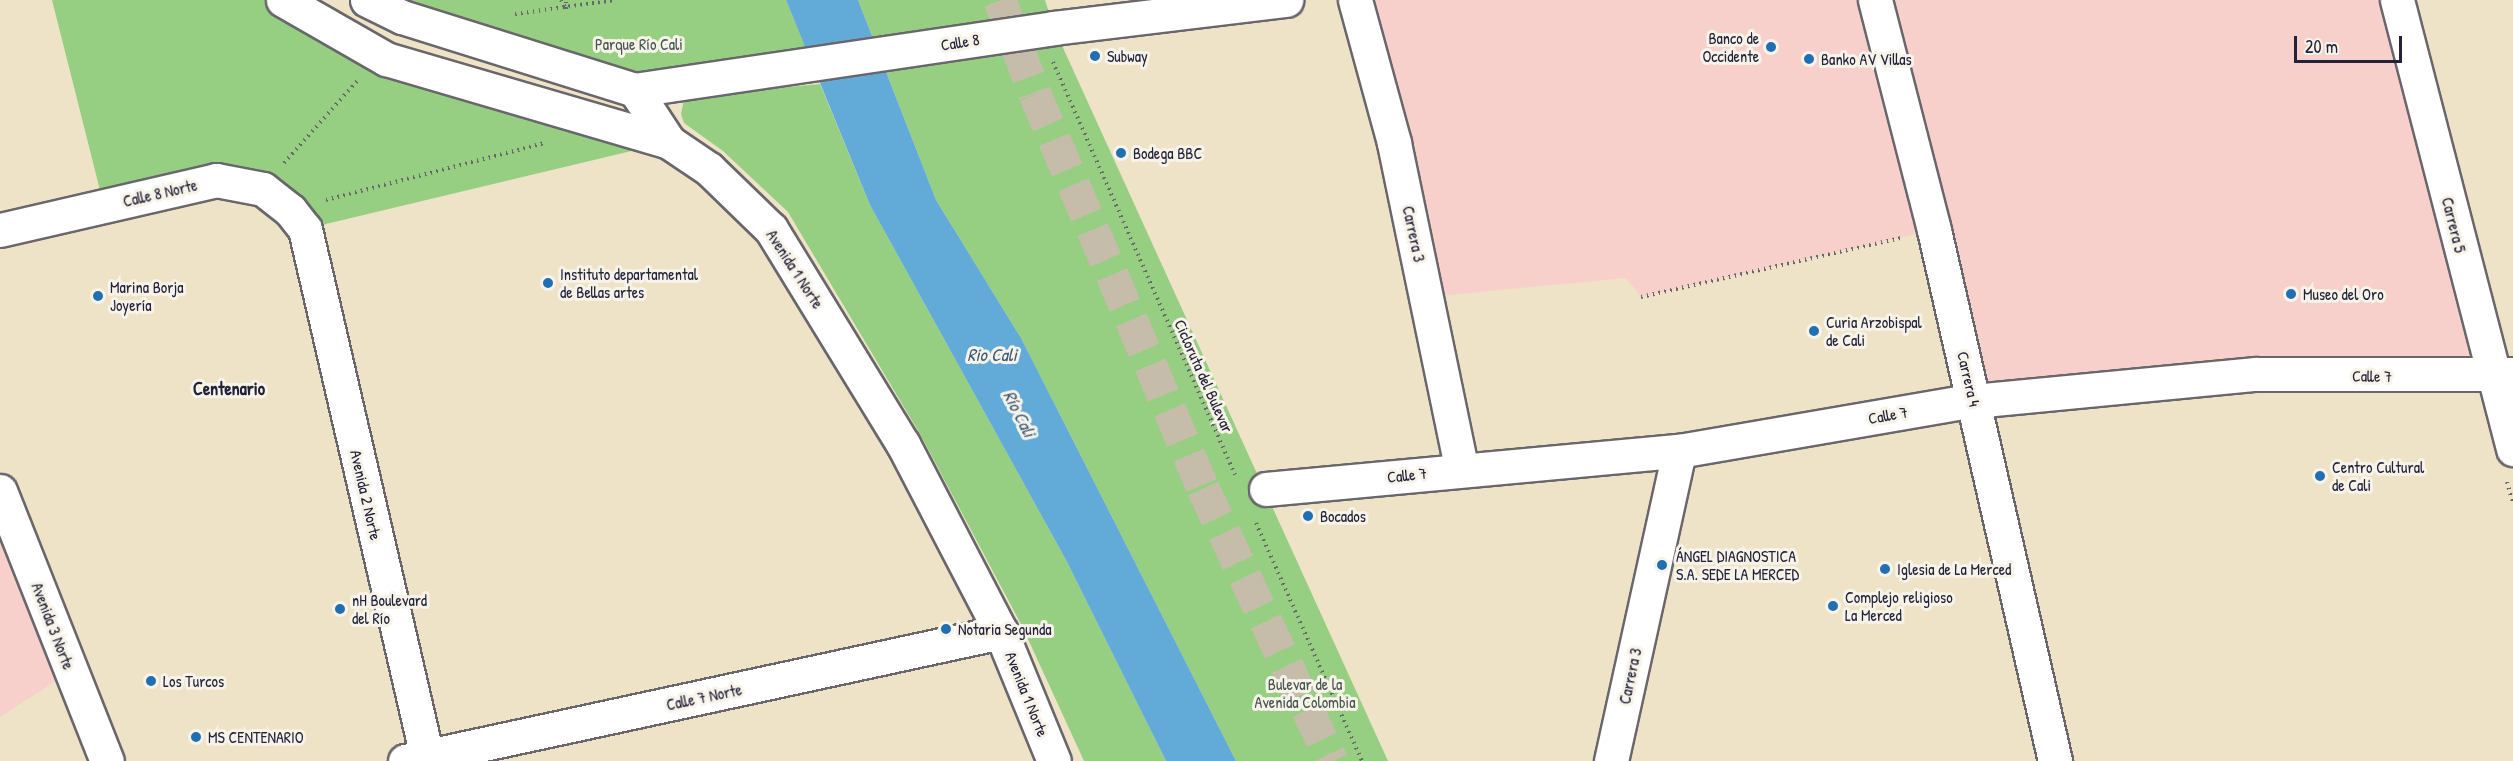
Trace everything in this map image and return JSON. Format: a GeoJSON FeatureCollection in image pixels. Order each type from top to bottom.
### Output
{"type":"FeatureCollection","features":[{"type":"Feature","properties":{"kind":"street","name":"Avenida 1 Norte"},"geometry":{"type":"LineString","coordinates":[[283,0],[386,59],[669,142],[709,169],[771,229],[903,444],[1001,632],[1054,761]]}},
{"type":"Feature","properties":{"kind":"street"},"geometry":{"type":"LineString","coordinates":[[367,0],[402,17],[635,90],[669,142]]}},
{"type":"Feature","properties":{"kind":"street","name":"Calle 8"},"geometry":{"type":"LineString","coordinates":[[635,90],[1037,31],[1286,0]]}},
{"type":"Feature","properties":{"kind":"street","name":"Carrera 3"},"geometry":{"type":"LineString","coordinates":[[1355,0],[1394,142],[1462,470]]}},
{"type":"Feature","properties":{"kind":"street","name":"Carrera 4"},"geometry":{"type":"LineString","coordinates":[[1875,0],[1974,400],[2055,761]]}},
{"type":"Feature","properties":{"kind":"street","name":"Carrera 5"},"geometry":{"type":"LineString","coordinates":[[2397,0],[2504,375],[2513,449]]}},
{"type":"Feature","properties":{"kind":"street","name":"Calle 8 Norte"},"geometry":{"type":"LineString","coordinates":[[0,230],[216,180],[262,189],[298,219]]}},
{"type":"Feature","properties":{"kind":"street","name":"Avenida 2 Norte"},"geometry":{"type":"LineString","coordinates":[[298,219],[420,759]]}},
{"type":"Feature","properties":{"kind":"street","name":"Calle 7"},"geometry":{"type":"LineString","coordinates":[[1252,495],[1462,470],[1679,451],[1974,400],[2256,374],[2504,375]]}},
{"type":"Feature","properties":{"kind":"street","name":"Carrera 3"},"geometry":{"type":"LineString","coordinates":[[1611,761],[1679,451]]}},
{"type":"Feature","properties":{"kind":"street","name":"Avenida 3 Norte"},"geometry":{"type":"LineString","coordinates":[[0,491],[107,761]]}},
{"type":"Feature","properties":{"kind":"street","name":"Calle 7 Norte"},"geometry":{"type":"LineString","coordinates":[[420,759],[1001,632]]}},
{"type":"Feature","properties":{"kind":"path"},"geometry":{"type":"LineString","coordinates":[[561,0],[566,9]]}},
{"type":"Feature","properties":{"kind":"path"},"geometry":{"type":"LineString","coordinates":[[566,0],[566,9]]}},
{"type":"Feature","properties":{"kind":"path"},"geometry":{"type":"LineString","coordinates":[[503,16],[566,9],[615,0]]}},
{"type":"Feature","properties":{"kind":"path","name":"Cicloruta del Bulevar"},"geometry":{"type":"LineString","coordinates":[[1037,31],[1252,495],[1362,761]]}},
{"type":"Feature","properties":{"kind":"path"},"geometry":{"type":"LineString","coordinates":[[262,189],[362,75]]}},
{"type":"Feature","properties":{"kind":"path"},"geometry":{"type":"LineString","coordinates":[[298,219],[549,142]]}},
{"type":"Feature","properties":{"kind":"path"},"geometry":{"type":"LineString","coordinates":[[1641,297],[1934,231]]}},
{"type":"Feature","properties":{"kind":"shaded area"},"geometry":{"type":"Polygon","coordinates":[[[1355,0],[2397,0],[2491,365],[1974,400],[1920,233],[1641,297],[1626,278],[1428,297],[1355,0]]]}},
{"type":"Feature","properties":{"kind":"shaded area"},"geometry":{"type":"Polygon","coordinates":[[[0,491],[71,671],[0,717],[0,491]]]}},
{"type":"Feature","properties":{"kind":"green space"},"geometry":{"type":"Polygon","coordinates":[[[52,0],[283,0],[300,11],[669,142],[305,229],[263,189],[104,206],[52,0]]]}},
{"type":"Feature","properties":{"kind":"green space","name":"Parque Río Cali"},"geometry":{"type":"Polygon","coordinates":[[[367,0],[786,0],[812,62],[635,90],[367,0]]]}},
{"type":"Feature","properties":{"kind":"green space","name":"Bulevar de la Avenida Colombia"},"geometry":{"type":"Polygon","coordinates":[[[858,0],[1045,0],[1054,28],[1388,761],[1236,761],[1021,338],[936,200],[858,0]]]}},
{"type":"Feature","properties":{"kind":"green space"},"geometry":{"type":"Polygon","coordinates":[[[820,84],[870,205],[1066,560],[1166,761],[1084,761],[1022,626],[920,434],[788,212],[723,151],[684,123],[681,114],[684,100],[691,96],[820,84]]]}},
{"type":"Feature","properties":{"kind":"water","name":"Rio Cali"},"geometry":{"type":"Polygon","coordinates":[[[786,0],[858,0],[936,200],[1021,338],[1236,761],[1166,761],[1066,560],[870,205],[786,0]]]}},
{"type":"Feature","properties":{"kind":"tunnel"},"geometry":{"type":"LineString","coordinates":[[1000,0],[1035,94],[1203,488],[1332,761]]}},
{"type":"Feature","properties":{"kind":"place","name":"Banco de Occidente"},"geometry":{"type":"Point","coordinates":[1771,47]}},
{"type":"Feature","properties":{"kind":"place","name":"Subway"},"geometry":{"type":"Point","coordinates":[1095,56]}},
{"type":"Feature","properties":{"kind":"place","name":"Banko AV Villas"},"geometry":{"type":"Point","coordinates":[1809,59]}},
{"type":"Feature","properties":{"kind":"place","name":"Bodega BBC"},"geometry":{"type":"Point","coordinates":[1121,153]}},
{"type":"Feature","properties":{"kind":"place","name":"Instituto departamental de Bellas artes"},"geometry":{"type":"Point","coordinates":[548,283]}},
{"type":"Feature","properties":{"kind":"place","name":"Museo del Oro"},"geometry":{"type":"Point","coordinates":[2291,294]}},
{"type":"Feature","properties":{"kind":"place","name":"Marina Borja Joyería"},"geometry":{"type":"Point","coordinates":[98,296]}},
{"type":"Feature","properties":{"kind":"place","name":"Curia Arzobispal de Cali"},"geometry":{"type":"Point","coordinates":[1814,331]}},
{"type":"Feature","properties":{"kind":"place","name":"Centro Cultural de Cali"},"geometry":{"type":"Point","coordinates":[2320,476]}},
{"type":"Feature","properties":{"kind":"place","name":"Bocados"},"geometry":{"type":"Point","coordinates":[1308,516]}},
{"type":"Feature","properties":{"kind":"place","name":"ÁNGEL DIAGNOSTICA S.A. SEDE LA MERCED"},"geometry":{"type":"Point","coordinates":[1662,565]}},
{"type":"Feature","properties":{"kind":"place","name":"Iglesia de La Merced"},"geometry":{"type":"Point","coordinates":[1885,569]}},
{"type":"Feature","properties":{"kind":"place","name":"Complejo religioso La Merced"},"geometry":{"type":"Point","coordinates":[1833,606]}},
{"type":"Feature","properties":{"kind":"place","name":"nH Boulevard del Río"},"geometry":{"type":"Point","coordinates":[340,609]}},
{"type":"Feature","properties":{"kind":"place","name":"Notaria Segunda"},"geometry":{"type":"Point","coordinates":[946,629]}},
{"type":"Feature","properties":{"kind":"place","name":"Los Turcos"},"geometry":{"type":"Point","coordinates":[151,681]}},
{"type":"Feature","properties":{"kind":"place","name":"MS CENTENARIO"},"geometry":{"type":"Point","coordinates":[196,737]}},
{"type":"Feature","properties":{"kind":"district","name":"Centenario"},"geometry":{"type":"Point","coordinates":[229,389]}},
{"type":"Feature","properties":{"kind":"water label","name":"Río Cali"},"geometry":{"type":"Point","coordinates":[1019,414]}}]}
